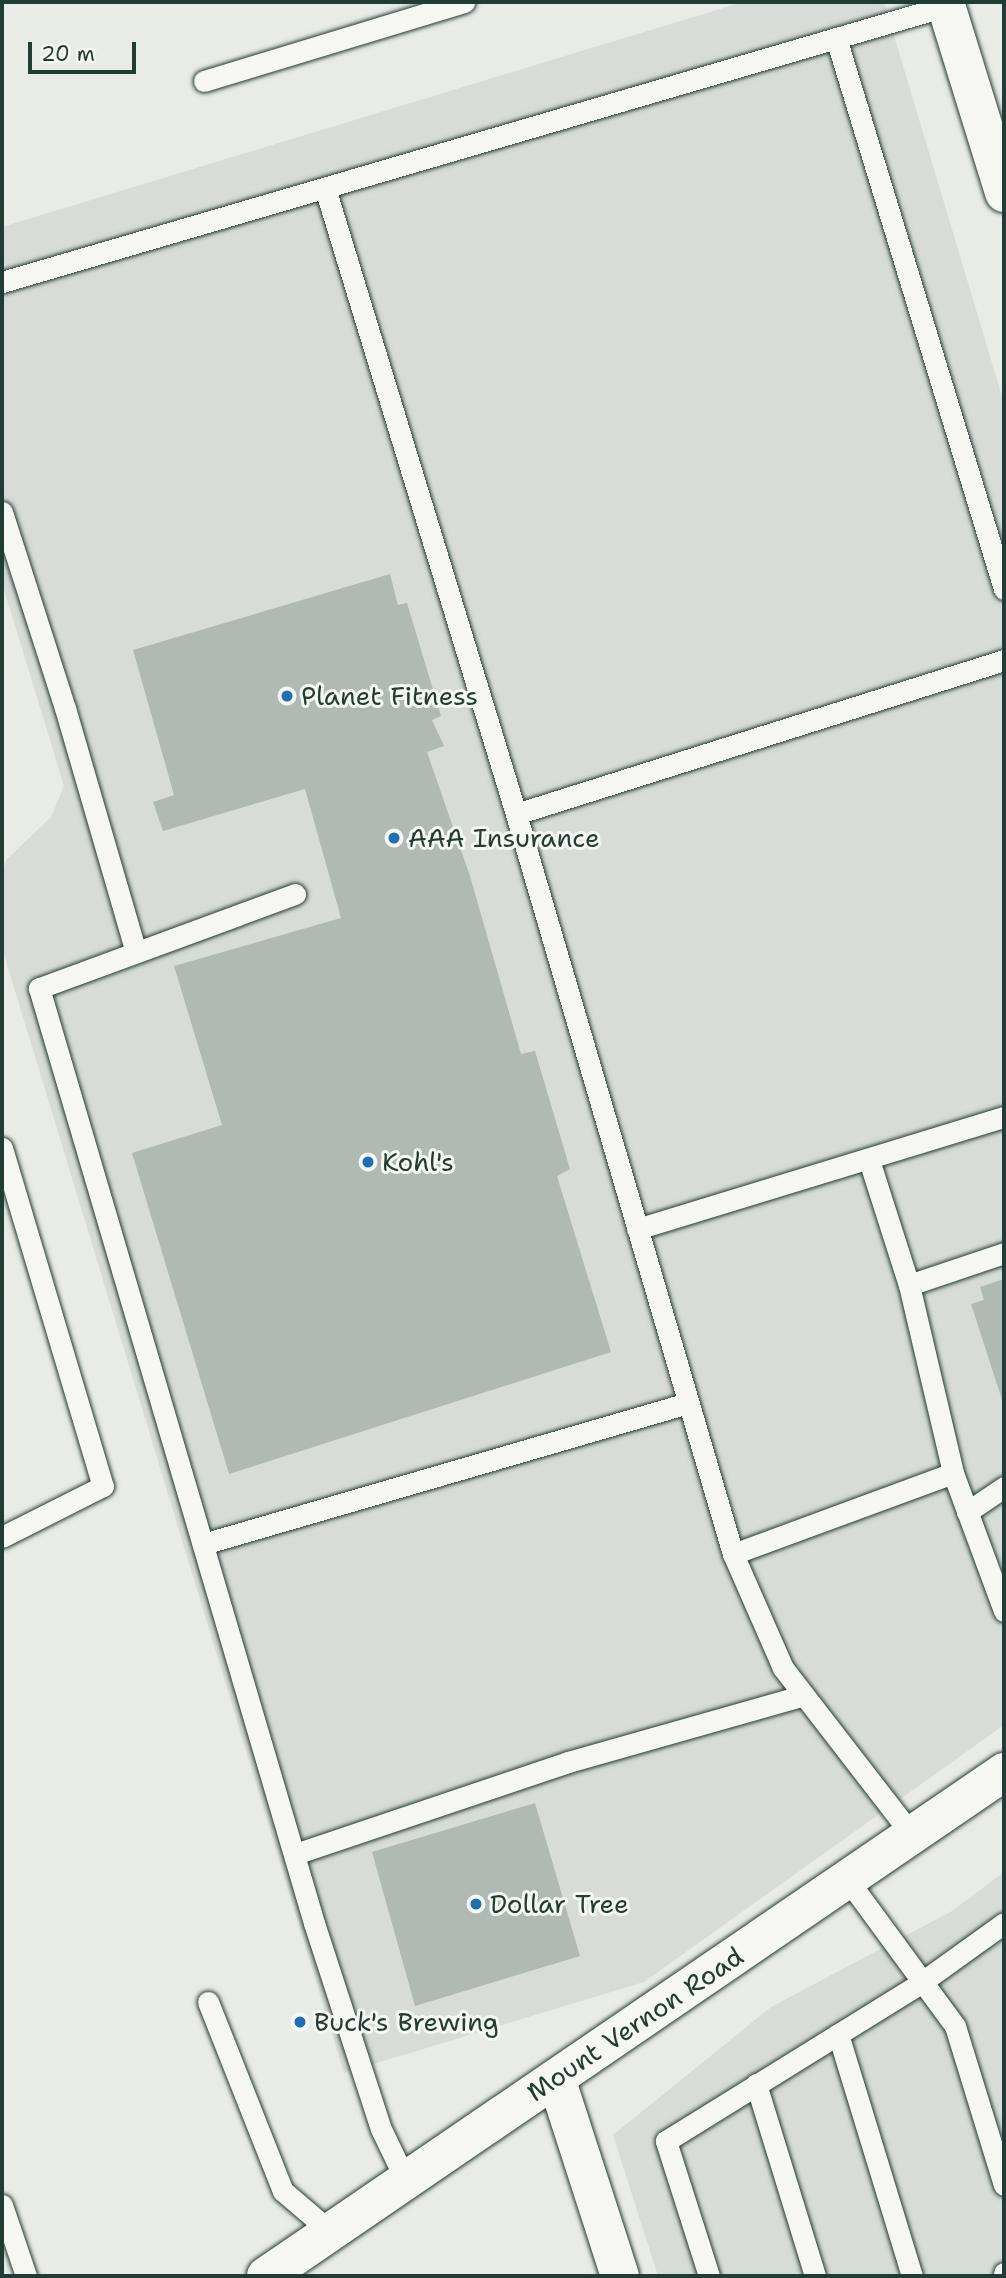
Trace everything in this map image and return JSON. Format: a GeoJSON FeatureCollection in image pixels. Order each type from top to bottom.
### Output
{"type":"FeatureCollection","features":[{"type":"Feature","properties":{"kind":"main road"},"geometry":{"type":"LineString","coordinates":[[945,4],[1004,193]]}},
{"type":"Feature","properties":{"kind":"main road","name":"Mount Vernon Road"},"geometry":{"type":"LineString","coordinates":[[266,2276],[1004,1772]]}},
{"type":"Feature","properties":{"kind":"main road"},"geometry":{"type":"LineString","coordinates":[[556,2078],[620,2276]]}},
{"type":"Feature","properties":{"kind":"lane"},"geometry":{"type":"LineString","coordinates":[[204,81],[464,2]]}},
{"type":"Feature","properties":{"kind":"lane"},"geometry":{"type":"LineString","coordinates":[[2,282],[945,4]]}},
{"type":"Feature","properties":{"kind":"lane"},"geometry":{"type":"LineString","coordinates":[[836,38],[1004,589]]}},
{"type":"Feature","properties":{"kind":"lane"},"geometry":{"type":"LineString","coordinates":[[325,188],[516,814],[733,1554],[783,1668],[912,1835]]}},
{"type":"Feature","properties":{"kind":"lane"},"geometry":{"type":"LineString","coordinates":[[2,512],[65,708],[136,952]]}},
{"type":"Feature","properties":{"kind":"lane"},"geometry":{"type":"LineString","coordinates":[[516,814],[1004,660]]}},
{"type":"Feature","properties":{"kind":"lane"},"geometry":{"type":"LineString","coordinates":[[295,894],[38,988],[295,1854],[381,2129],[406,2180]]}},
{"type":"Feature","properties":{"kind":"lane"},"geometry":{"type":"LineString","coordinates":[[638,1229],[1004,1117]]}},
{"type":"Feature","properties":{"kind":"lane"},"geometry":{"type":"LineString","coordinates":[[2,1148],[103,1486],[2,1536]]}},
{"type":"Feature","properties":{"kind":"lane"},"geometry":{"type":"LineString","coordinates":[[869,1160],[909,1285],[953,1473],[1004,1611]]}},
{"type":"Feature","properties":{"kind":"lane"},"geometry":{"type":"LineString","coordinates":[[909,1285],[1004,1253]]}},
{"type":"Feature","properties":{"kind":"lane"},"geometry":{"type":"LineString","coordinates":[[203,1544],[688,1403]]}},
{"type":"Feature","properties":{"kind":"lane"},"geometry":{"type":"LineString","coordinates":[[733,1554],[953,1473]]}},
{"type":"Feature","properties":{"kind":"lane"},"geometry":{"type":"LineString","coordinates":[[967,1512],[1004,1487]]}},
{"type":"Feature","properties":{"kind":"lane"},"geometry":{"type":"LineString","coordinates":[[295,1854],[568,1762],[804,1695]]}},
{"type":"Feature","properties":{"kind":"lane"},"geometry":{"type":"LineString","coordinates":[[847,1879],[955,2026],[1004,2185]]}},
{"type":"Feature","properties":{"kind":"lane"},"geometry":{"type":"LineString","coordinates":[[709,2276],[666,2141],[922,1982],[1004,1923]]}},
{"type":"Feature","properties":{"kind":"lane"},"geometry":{"type":"LineString","coordinates":[[208,2003],[282,2191],[331,2232]]}},
{"type":"Feature","properties":{"kind":"lane"},"geometry":{"type":"LineString","coordinates":[[838,2034],[912,2276]]}},
{"type":"Feature","properties":{"kind":"lane"},"geometry":{"type":"LineString","coordinates":[[756,2084],[815,2276]]}},
{"type":"Feature","properties":{"kind":"lane"},"geometry":{"type":"LineString","coordinates":[[2,2205],[26,2276]]}},
{"type":"Feature","properties":{"kind":"shaded area"},"geometry":{"type":"Polygon","coordinates":[[[743,2],[884,2],[1004,403],[1004,1725],[644,1982],[344,2073],[2,948],[2,875],[6,860],[51,817],[64,786],[2,583],[2,227],[743,2]]]}},
{"type":"Feature","properties":{"kind":"shaded area"},"geometry":{"type":"Polygon","coordinates":[[[1004,1872],[1004,2276],[658,2276],[613,2135],[771,2007],[952,1911],[1004,1872]]]}},
{"type":"Feature","properties":{"kind":"building"},"geometry":{"type":"Polygon","coordinates":[[[390,574],[398,605],[407,603],[441,716],[432,720],[444,746],[427,752],[470,876],[521,1054],[535,1051],[570,1169],[557,1176],[611,1352],[229,1474],[132,1153],[222,1125],[174,966],[341,918],[305,789],[163,831],[153,802],[174,795],[133,650],[390,574]]]}},
{"type":"Feature","properties":{"kind":"building"},"geometry":{"type":"Polygon","coordinates":[[[1004,1279],[1004,1406],[971,1304],[984,1300],[980,1287],[1004,1279]]]}},
{"type":"Feature","properties":{"kind":"building","name":"Dollar Tree"},"geometry":{"type":"Polygon","coordinates":[[[535,1803],[580,1956],[415,2006],[372,1852],[535,1803]]]}},
{"type":"Feature","properties":{"kind":"place","name":"Planet Fitness"},"geometry":{"type":"Point","coordinates":[287,696]}},
{"type":"Feature","properties":{"kind":"place","name":"AAA Insurance"},"geometry":{"type":"Point","coordinates":[394,838]}},
{"type":"Feature","properties":{"kind":"place","name":"Kohl's"},"geometry":{"type":"Point","coordinates":[368,1162]}},
{"type":"Feature","properties":{"kind":"place","name":"Dollar Tree"},"geometry":{"type":"Point","coordinates":[476,1904]}},
{"type":"Feature","properties":{"kind":"place","name":"Buck's Brewing"},"geometry":{"type":"Point","coordinates":[300,2022]}}]}
